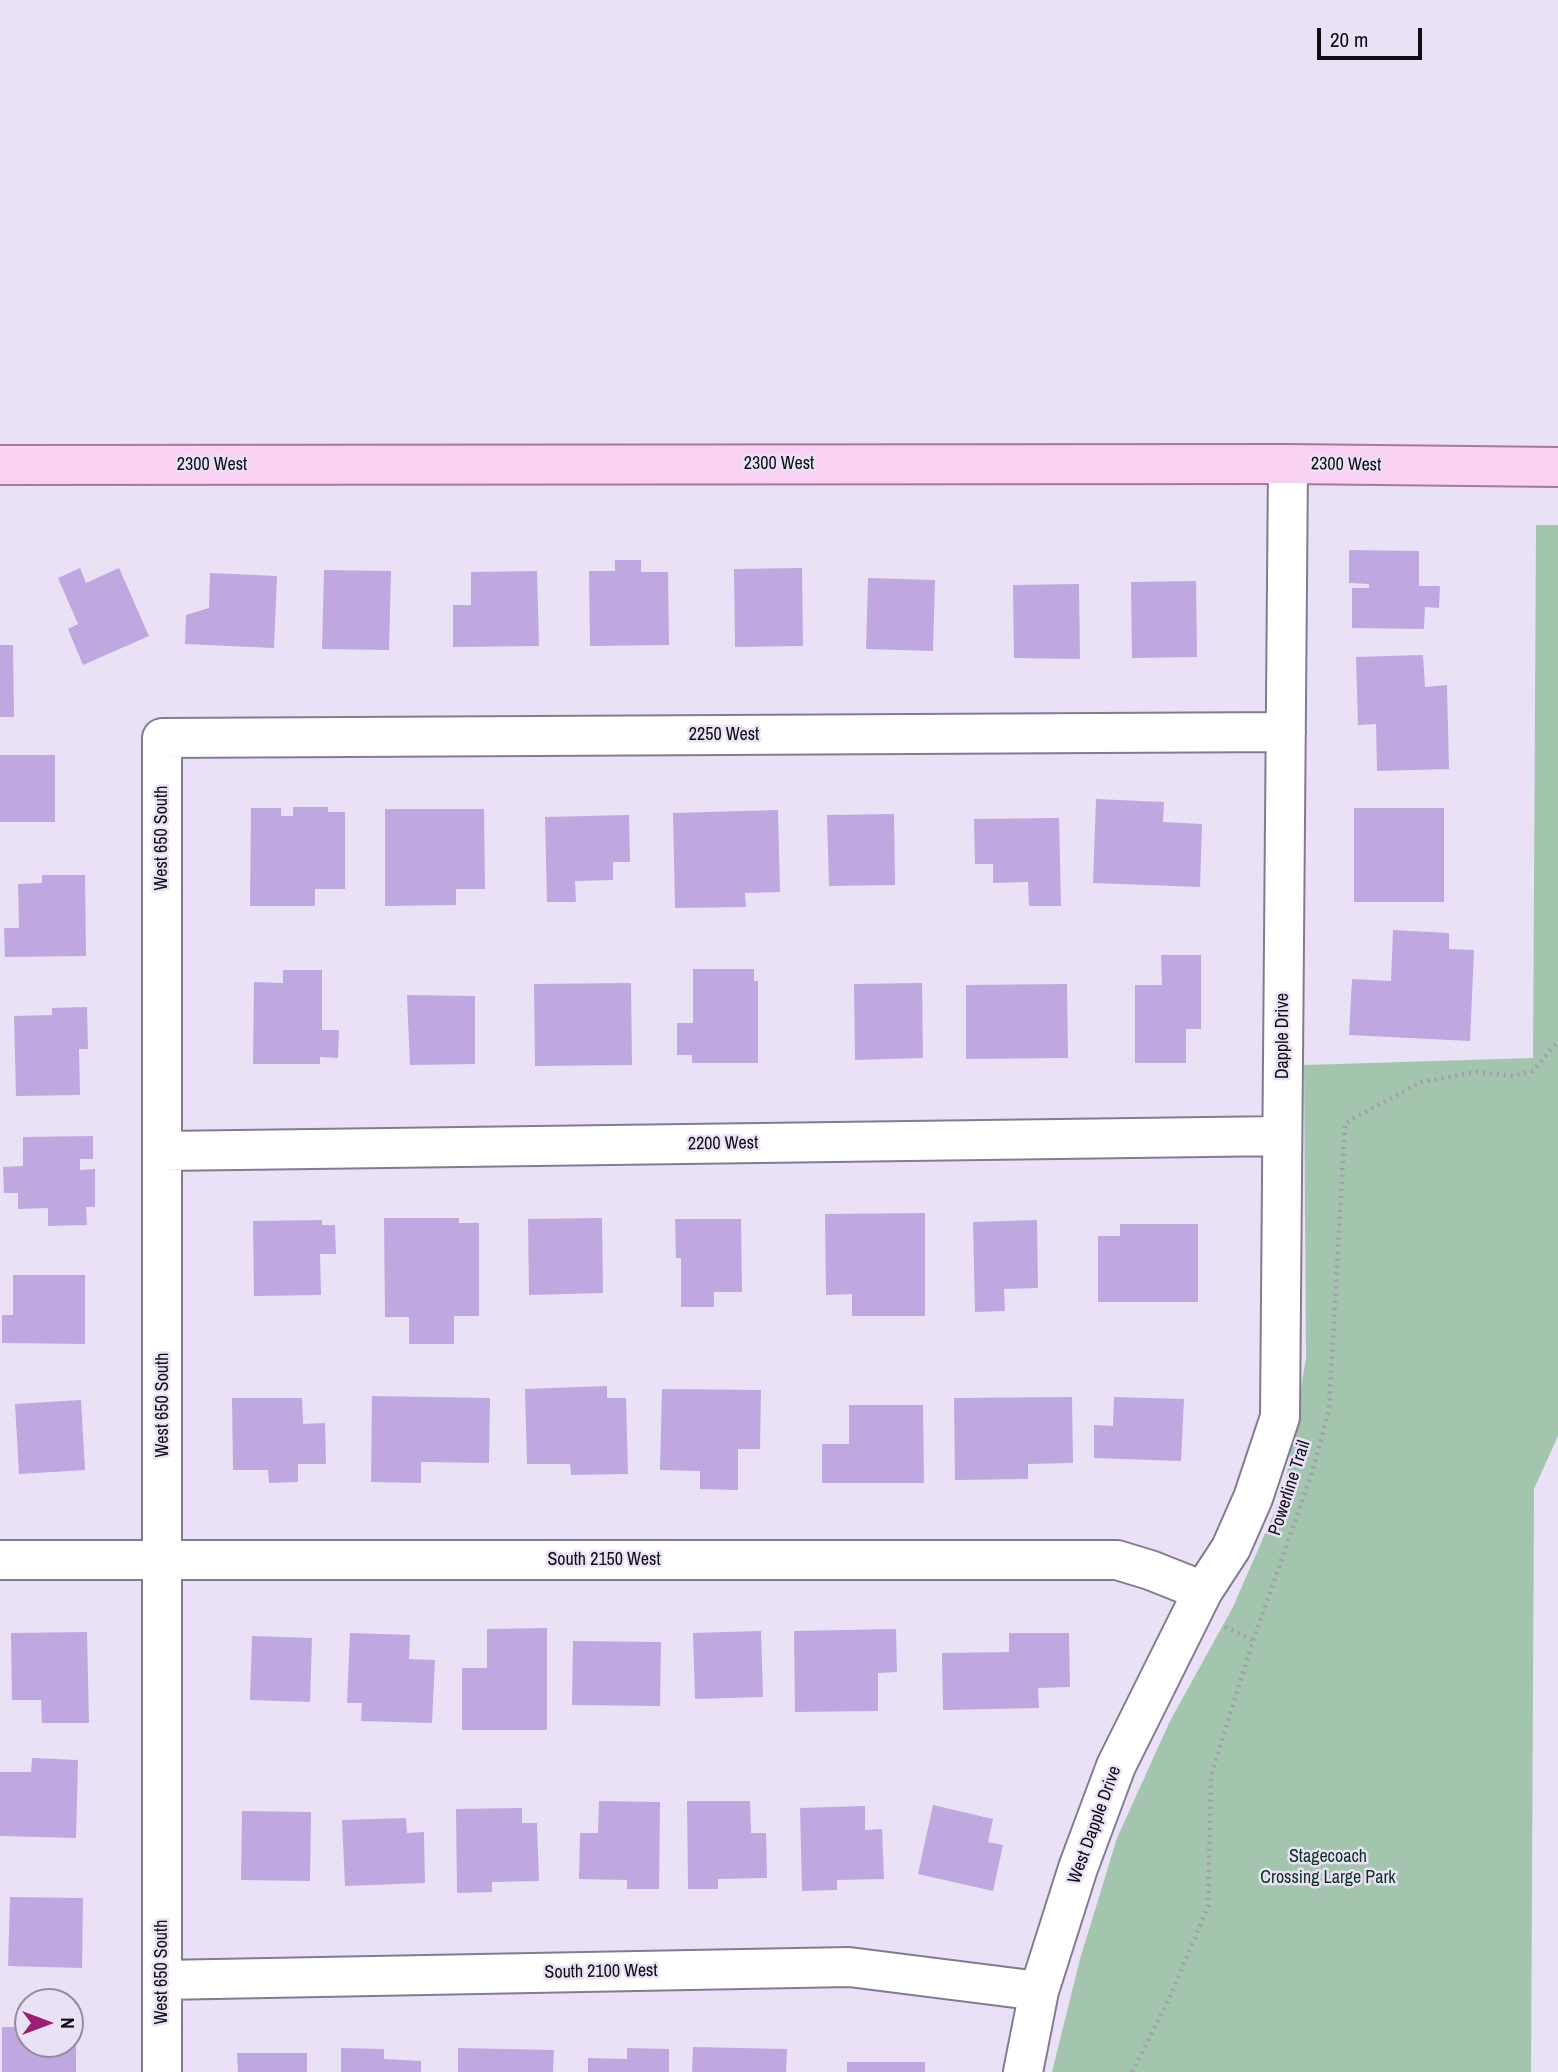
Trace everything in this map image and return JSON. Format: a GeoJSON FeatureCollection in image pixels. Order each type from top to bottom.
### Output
{"type":"FeatureCollection","features":[{"type":"Feature","properties":{"kind":"main road","name":"2300 West"},"geometry":{"type":"LineString","coordinates":[[0,465],[1288,464],[1558,467]]}},
{"type":"Feature","properties":{"kind":"street","name":"Dapple Drive"},"geometry":{"type":"LineString","coordinates":[[1203,1591],[1231,1549],[1253,1498],[1280,1417],[1288,464]]}},
{"type":"Feature","properties":{"kind":"street","name":"2250 West"},"geometry":{"type":"LineString","coordinates":[[162,738],[1286,732]]}},
{"type":"Feature","properties":{"kind":"street","name":"West 650 South"},"geometry":{"type":"LineString","coordinates":[[162,738],[162,2072]]}},
{"type":"Feature","properties":{"kind":"street","name":"2200 West"},"geometry":{"type":"LineString","coordinates":[[163,1151],[1282,1136]]}},
{"type":"Feature","properties":{"kind":"street","name":"South 2150 West"},"geometry":{"type":"LineString","coordinates":[[0,1560],[1117,1560],[1203,1591]]}},
{"type":"Feature","properties":{"kind":"street","name":"West Dapple Drive"},"geometry":{"type":"LineString","coordinates":[[1023,2072],[1039,1992],[1078,1868],[1116,1766],[1203,1591]]}},
{"type":"Feature","properties":{"kind":"street","name":"South 2100 West"},"geometry":{"type":"LineString","coordinates":[[162,1980],[849,1967],[1039,1992]]}},
{"type":"Feature","properties":{"kind":"path","name":"Powerline Trail"},"geometry":{"type":"LineString","coordinates":[[1132,2072],[1170,1997],[1208,1906],[1211,1775],[1253,1640],[1312,1472],[1329,1410],[1345,1124],[1421,1082],[1476,1072],[1513,1076],[1533,1071],[1558,1041]]}},
{"type":"Feature","properties":{"kind":"path"},"geometry":{"type":"LineString","coordinates":[[1225,1627],[1253,1640]]}},
{"type":"Feature","properties":{"kind":"green space","name":"Stagecoach Crossing Large Park"},"geometry":{"type":"Polygon","coordinates":[[[1536,525],[1558,525],[1558,1436],[1534,1489],[1531,2072],[1052,2072],[1080,1959],[1117,1838],[1170,1721],[1233,1607],[1284,1490],[1306,1358],[1304,1065],[1533,1058],[1536,525]]]}},
{"type":"Feature","properties":{"kind":"building"},"geometry":{"type":"Polygon","coordinates":[[[1349,550],[1419,551],[1419,586],[1440,586],[1439,608],[1425,607],[1424,629],[1352,628],[1352,588],[1369,588],[1369,584],[1349,583],[1349,550]]]}},
{"type":"Feature","properties":{"kind":"building"},"geometry":{"type":"Polygon","coordinates":[[[615,560],[641,560],[641,572],[668,572],[669,645],[590,646],[589,571],[615,571],[615,560]]]}},
{"type":"Feature","properties":{"kind":"building"},"geometry":{"type":"Polygon","coordinates":[[[80,568],[86,583],[119,568],[149,636],[83,665],[68,629],[78,624],[58,578],[80,568]]]}},
{"type":"Feature","properties":{"kind":"building"},"geometry":{"type":"Polygon","coordinates":[[[802,568],[803,646],[735,647],[734,569],[802,568]]]}},
{"type":"Feature","properties":{"kind":"building"},"geometry":{"type":"Polygon","coordinates":[[[324,570],[391,571],[389,650],[322,649],[324,570]]]}},
{"type":"Feature","properties":{"kind":"building"},"geometry":{"type":"Polygon","coordinates":[[[537,571],[539,646],[453,647],[453,605],[471,605],[471,572],[537,571]]]}},
{"type":"Feature","properties":{"kind":"building"},"geometry":{"type":"Polygon","coordinates":[[[210,573],[277,576],[274,648],[185,644],[186,615],[209,608],[210,573]]]}},
{"type":"Feature","properties":{"kind":"building"},"geometry":{"type":"Polygon","coordinates":[[[868,578],[935,580],[933,651],[866,649],[868,578]]]}},
{"type":"Feature","properties":{"kind":"building"},"geometry":{"type":"Polygon","coordinates":[[[1196,581],[1197,657],[1132,658],[1131,582],[1196,581]]]}},
{"type":"Feature","properties":{"kind":"building"},"geometry":{"type":"Polygon","coordinates":[[[1079,584],[1080,659],[1014,658],[1013,585],[1079,584]]]}},
{"type":"Feature","properties":{"kind":"building"},"geometry":{"type":"Polygon","coordinates":[[[0,645],[13,645],[14,717],[0,717],[0,645]]]}},
{"type":"Feature","properties":{"kind":"building"},"geometry":{"type":"Polygon","coordinates":[[[1423,655],[1425,687],[1447,685],[1449,769],[1377,771],[1376,724],[1358,725],[1356,657],[1423,655]]]}},
{"type":"Feature","properties":{"kind":"building"},"geometry":{"type":"Polygon","coordinates":[[[0,755],[55,755],[55,822],[0,822],[0,755]]]}},
{"type":"Feature","properties":{"kind":"building"},"geometry":{"type":"Polygon","coordinates":[[[1096,799],[1164,802],[1163,822],[1202,824],[1200,887],[1093,883],[1096,799]]]}},
{"type":"Feature","properties":{"kind":"building"},"geometry":{"type":"Polygon","coordinates":[[[293,807],[328,807],[328,812],[345,812],[345,889],[315,889],[315,906],[250,906],[251,808],[281,808],[281,816],[293,816],[293,807]]]}},
{"type":"Feature","properties":{"kind":"building"},"geometry":{"type":"Polygon","coordinates":[[[1354,808],[1444,808],[1444,902],[1354,902],[1354,808]]]}},
{"type":"Feature","properties":{"kind":"building"},"geometry":{"type":"Polygon","coordinates":[[[385,809],[484,809],[485,889],[456,889],[456,905],[385,906],[385,809]]]}},
{"type":"Feature","properties":{"kind":"building"},"geometry":{"type":"Polygon","coordinates":[[[778,810],[780,892],[745,893],[746,907],[675,908],[673,813],[778,810]]]}},
{"type":"Feature","properties":{"kind":"building"},"geometry":{"type":"Polygon","coordinates":[[[894,814],[895,885],[829,886],[827,815],[894,814]]]}},
{"type":"Feature","properties":{"kind":"building"},"geometry":{"type":"Polygon","coordinates":[[[629,815],[630,862],[613,862],[613,880],[575,881],[576,902],[547,902],[545,817],[629,815]]]}},
{"type":"Feature","properties":{"kind":"building"},"geometry":{"type":"Polygon","coordinates":[[[1059,818],[1061,906],[1029,906],[1028,882],[993,883],[993,864],[975,864],[974,819],[1059,818]]]}},
{"type":"Feature","properties":{"kind":"building"},"geometry":{"type":"Polygon","coordinates":[[[42,875],[85,875],[86,956],[5,957],[4,928],[19,928],[18,884],[42,883],[42,875]]]}},
{"type":"Feature","properties":{"kind":"building"},"geometry":{"type":"Polygon","coordinates":[[[1393,930],[1449,933],[1449,949],[1474,950],[1470,1041],[1349,1035],[1352,979],[1391,981],[1393,930]]]}},
{"type":"Feature","properties":{"kind":"building"},"geometry":{"type":"Polygon","coordinates":[[[1161,955],[1201,955],[1201,1029],[1186,1029],[1186,1063],[1135,1063],[1135,985],[1162,985],[1161,955]]]}},
{"type":"Feature","properties":{"kind":"building"},"geometry":{"type":"Polygon","coordinates":[[[693,969],[754,969],[754,981],[758,981],[758,1063],[692,1063],[692,1055],[677,1055],[677,1023],[693,1023],[693,969]]]}},
{"type":"Feature","properties":{"kind":"building"},"geometry":{"type":"Polygon","coordinates":[[[283,970],[322,970],[322,1030],[339,1030],[338,1058],[320,1057],[320,1064],[253,1064],[254,982],[283,983],[283,970]]]}},
{"type":"Feature","properties":{"kind":"building"},"geometry":{"type":"Polygon","coordinates":[[[631,983],[632,1065],[535,1066],[534,984],[631,983]]]}},
{"type":"Feature","properties":{"kind":"building"},"geometry":{"type":"Polygon","coordinates":[[[922,983],[923,1058],[855,1060],[854,984],[922,983]]]}},
{"type":"Feature","properties":{"kind":"building"},"geometry":{"type":"Polygon","coordinates":[[[1067,984],[1068,1058],[966,1059],[966,985],[1067,984]]]}},
{"type":"Feature","properties":{"kind":"building"},"geometry":{"type":"Polygon","coordinates":[[[407,995],[475,996],[475,1064],[410,1065],[407,995]]]}},
{"type":"Feature","properties":{"kind":"building"},"geometry":{"type":"Polygon","coordinates":[[[87,1007],[88,1049],[79,1049],[80,1095],[16,1096],[14,1016],[52,1015],[52,1008],[87,1007]]]}},
{"type":"Feature","properties":{"kind":"building"},"geometry":{"type":"Polygon","coordinates":[[[93,1136],[93,1159],[80,1159],[80,1170],[95,1169],[95,1207],[86,1207],[87,1225],[48,1226],[48,1208],[18,1209],[18,1193],[4,1193],[3,1167],[23,1166],[23,1137],[93,1136]]]}},
{"type":"Feature","properties":{"kind":"building"},"geometry":{"type":"Polygon","coordinates":[[[925,1213],[925,1316],[852,1316],[852,1294],[826,1295],[825,1214],[925,1213]]]}},
{"type":"Feature","properties":{"kind":"building"},"geometry":{"type":"Polygon","coordinates":[[[384,1218],[459,1218],[459,1223],[479,1223],[479,1316],[454,1316],[454,1344],[409,1344],[409,1317],[385,1317],[384,1218]]]}},
{"type":"Feature","properties":{"kind":"building"},"geometry":{"type":"Polygon","coordinates":[[[602,1218],[603,1293],[529,1295],[528,1219],[602,1218]]]}},
{"type":"Feature","properties":{"kind":"building"},"geometry":{"type":"Polygon","coordinates":[[[675,1219],[741,1219],[742,1292],[714,1292],[714,1307],[681,1307],[681,1258],[676,1258],[675,1219]]]}},
{"type":"Feature","properties":{"kind":"building"},"geometry":{"type":"Polygon","coordinates":[[[322,1220],[322,1225],[335,1225],[336,1254],[320,1254],[321,1295],[254,1296],[253,1221],[322,1220]]]}},
{"type":"Feature","properties":{"kind":"building"},"geometry":{"type":"Polygon","coordinates":[[[1037,1220],[1038,1288],[1004,1289],[1005,1311],[975,1312],[973,1222],[1037,1220]]]}},
{"type":"Feature","properties":{"kind":"building"},"geometry":{"type":"Polygon","coordinates":[[[1120,1224],[1198,1224],[1198,1302],[1098,1302],[1098,1236],[1120,1236],[1120,1224]]]}},
{"type":"Feature","properties":{"kind":"building"},"geometry":{"type":"Polygon","coordinates":[[[13,1275],[85,1275],[85,1344],[2,1343],[2,1315],[13,1315],[13,1275]]]}},
{"type":"Feature","properties":{"kind":"building"},"geometry":{"type":"Polygon","coordinates":[[[607,1386],[607,1398],[626,1398],[628,1474],[571,1475],[570,1464],[527,1464],[525,1389],[607,1386]]]}},
{"type":"Feature","properties":{"kind":"building"},"geometry":{"type":"Polygon","coordinates":[[[662,1389],[761,1390],[760,1449],[738,1449],[738,1490],[700,1489],[700,1471],[660,1470],[662,1389]]]}},
{"type":"Feature","properties":{"kind":"building"},"geometry":{"type":"Polygon","coordinates":[[[372,1396],[490,1398],[489,1463],[421,1462],[421,1483],[371,1482],[372,1396]]]}},
{"type":"Feature","properties":{"kind":"building"},"geometry":{"type":"Polygon","coordinates":[[[1072,1397],[1073,1463],[1028,1464],[1028,1479],[955,1480],[954,1398],[1072,1397]]]}},
{"type":"Feature","properties":{"kind":"building"},"geometry":{"type":"Polygon","coordinates":[[[1114,1397],[1184,1399],[1181,1461],[1094,1458],[1094,1425],[1113,1426],[1114,1397]]]}},
{"type":"Feature","properties":{"kind":"building"},"geometry":{"type":"Polygon","coordinates":[[[232,1398],[302,1398],[303,1424],[325,1423],[326,1464],[298,1464],[298,1482],[269,1483],[268,1470],[233,1470],[232,1398]]]}},
{"type":"Feature","properties":{"kind":"building"},"geometry":{"type":"Polygon","coordinates":[[[81,1400],[85,1470],[19,1474],[15,1404],[81,1400]]]}},
{"type":"Feature","properties":{"kind":"building"},"geometry":{"type":"Polygon","coordinates":[[[849,1405],[923,1405],[924,1483],[822,1483],[822,1444],[849,1444],[849,1405]]]}},
{"type":"Feature","properties":{"kind":"building"},"geometry":{"type":"Polygon","coordinates":[[[547,1628],[547,1730],[462,1730],[462,1668],[487,1668],[487,1629],[547,1628]]]}},
{"type":"Feature","properties":{"kind":"building"},"geometry":{"type":"Polygon","coordinates":[[[896,1629],[897,1672],[878,1673],[878,1711],[795,1712],[794,1631],[896,1629]]]}},
{"type":"Feature","properties":{"kind":"building"},"geometry":{"type":"Polygon","coordinates":[[[761,1631],[763,1697],[695,1699],[693,1633],[761,1631]]]}},
{"type":"Feature","properties":{"kind":"building"},"geometry":{"type":"Polygon","coordinates":[[[87,1632],[89,1723],[42,1723],[41,1700],[12,1700],[11,1633],[87,1632]]]}},
{"type":"Feature","properties":{"kind":"building"},"geometry":{"type":"Polygon","coordinates":[[[350,1633],[410,1635],[409,1659],[435,1660],[432,1723],[361,1721],[362,1703],[347,1703],[350,1633]]]}},
{"type":"Feature","properties":{"kind":"building"},"geometry":{"type":"Polygon","coordinates":[[[1009,1633],[1069,1633],[1070,1687],[1038,1688],[1039,1708],[943,1710],[942,1653],[1009,1652],[1009,1633]]]}},
{"type":"Feature","properties":{"kind":"building"},"geometry":{"type":"Polygon","coordinates":[[[252,1636],[312,1638],[310,1702],[250,1700],[252,1636]]]}},
{"type":"Feature","properties":{"kind":"building"},"geometry":{"type":"Polygon","coordinates":[[[573,1641],[661,1642],[660,1706],[572,1705],[573,1641]]]}},
{"type":"Feature","properties":{"kind":"building"},"geometry":{"type":"Polygon","coordinates":[[[32,1758],[78,1760],[76,1838],[0,1836],[0,1772],[31,1772],[32,1758]]]}},
{"type":"Feature","properties":{"kind":"building"},"geometry":{"type":"Polygon","coordinates":[[[599,1801],[660,1802],[659,1889],[627,1889],[627,1880],[579,1879],[580,1833],[598,1833],[599,1801]]]}},
{"type":"Feature","properties":{"kind":"building"},"geometry":{"type":"Polygon","coordinates":[[[687,1801],[750,1801],[751,1833],[766,1833],[767,1878],[718,1879],[718,1889],[688,1889],[687,1801]]]}},
{"type":"Feature","properties":{"kind":"building"},"geometry":{"type":"Polygon","coordinates":[[[933,1805],[993,1819],[988,1842],[1003,1845],[993,1891],[918,1874],[933,1805]]]}},
{"type":"Feature","properties":{"kind":"building"},"geometry":{"type":"Polygon","coordinates":[[[865,1806],[865,1830],[882,1829],[884,1879],[837,1880],[837,1890],[802,1891],[800,1808],[865,1806]]]}},
{"type":"Feature","properties":{"kind":"building"},"geometry":{"type":"Polygon","coordinates":[[[522,1808],[522,1823],[537,1823],[539,1881],[492,1882],[492,1892],[457,1893],[456,1809],[522,1808]]]}},
{"type":"Feature","properties":{"kind":"building"},"geometry":{"type":"Polygon","coordinates":[[[242,1811],[311,1812],[310,1881],[241,1880],[242,1811]]]}},
{"type":"Feature","properties":{"kind":"building"},"geometry":{"type":"Polygon","coordinates":[[[406,1818],[407,1833],[424,1832],[425,1883],[345,1886],[342,1820],[406,1818]]]}},
{"type":"Feature","properties":{"kind":"building"},"geometry":{"type":"Polygon","coordinates":[[[10,1897],[83,1898],[82,1968],[8,1966],[10,1897]]]}},
{"type":"Feature","properties":{"kind":"building"},"geometry":{"type":"Polygon","coordinates":[[[2,2027],[14,2027],[14,2058],[76,2058],[76,2072],[2,2072],[2,2027]]]}},
{"type":"Feature","properties":{"kind":"building"},"geometry":{"type":"Polygon","coordinates":[[[693,2047],[787,2049],[786,2072],[692,2072],[693,2047]]]}},
{"type":"Feature","properties":{"kind":"building"},"geometry":{"type":"Polygon","coordinates":[[[341,2048],[384,2049],[384,2059],[421,2061],[421,2072],[341,2072],[341,2048]]]}},
{"type":"Feature","properties":{"kind":"building"},"geometry":{"type":"Polygon","coordinates":[[[458,2048],[554,2050],[553,2072],[458,2072],[458,2048]]]}},
{"type":"Feature","properties":{"kind":"building"},"geometry":{"type":"Polygon","coordinates":[[[627,2048],[669,2049],[669,2072],[588,2072],[588,2058],[627,2059],[627,2048]]]}},
{"type":"Feature","properties":{"kind":"building"},"geometry":{"type":"Polygon","coordinates":[[[237,2053],[307,2053],[307,2072],[238,2072],[237,2053]]]}},
{"type":"Feature","properties":{"kind":"building"},"geometry":{"type":"Polygon","coordinates":[[[847,2062],[925,2062],[925,2072],[847,2072],[847,2062]]]}}]}
